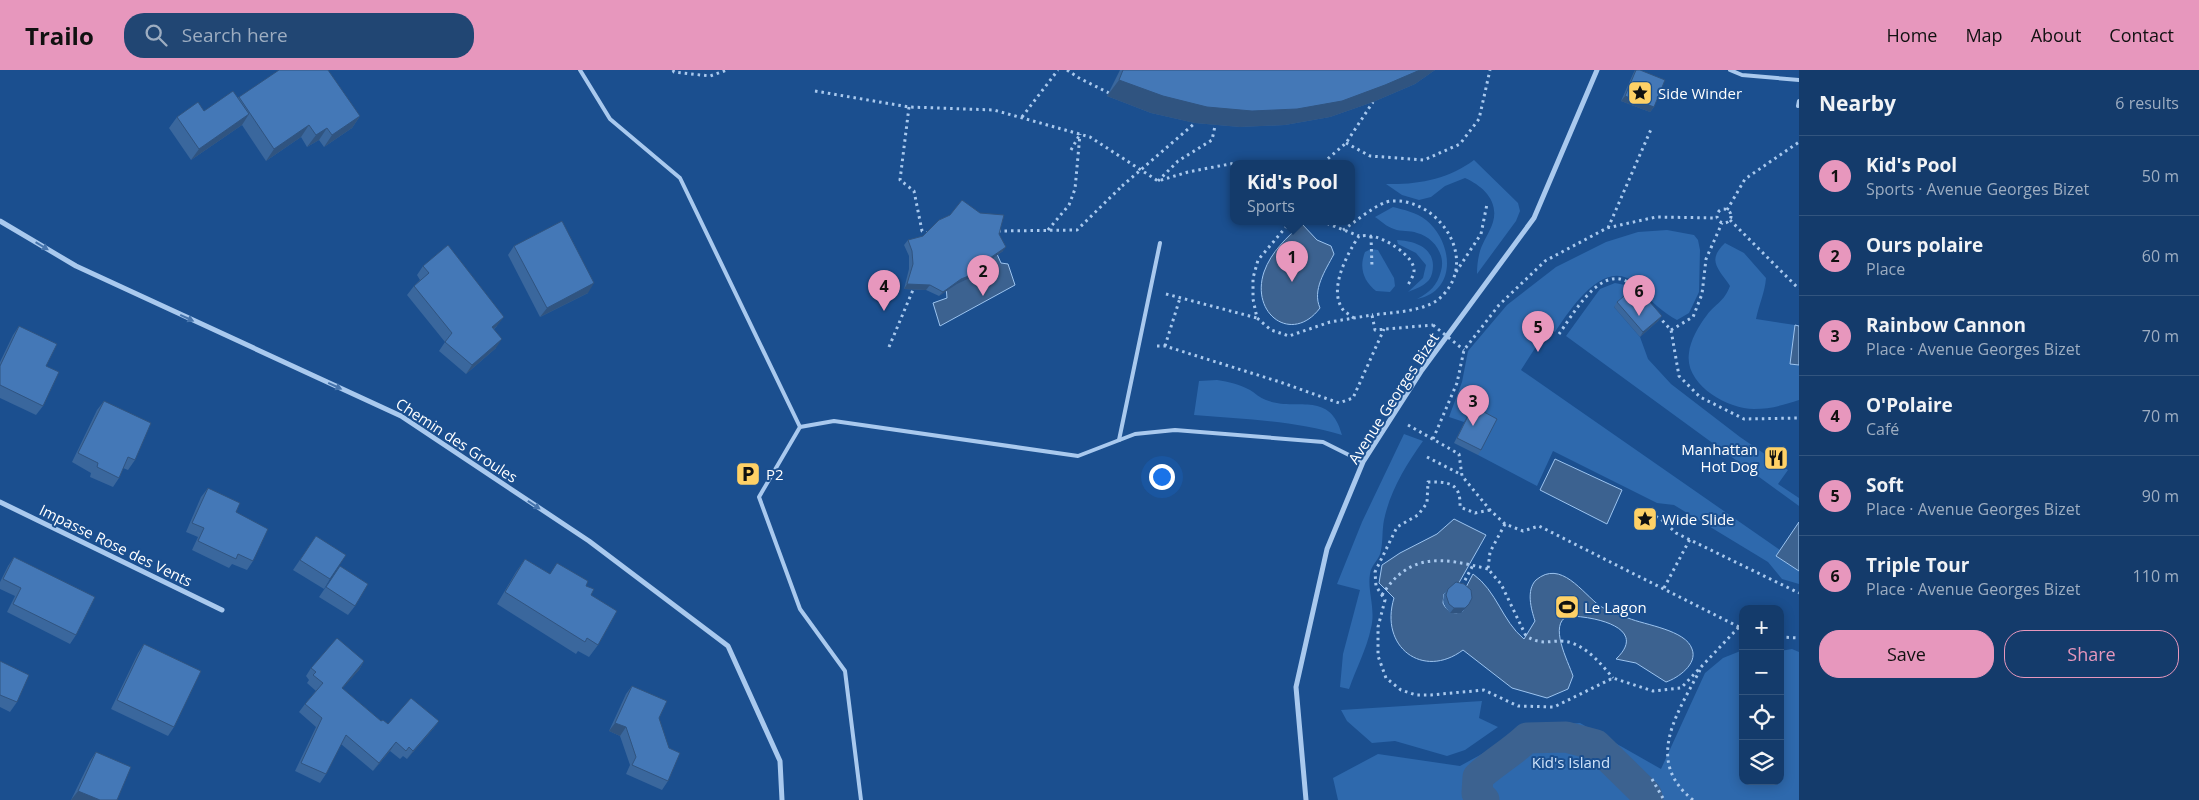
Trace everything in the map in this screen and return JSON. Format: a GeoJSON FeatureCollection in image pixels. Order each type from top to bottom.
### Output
{"type":"FeatureCollection","features":[{"type":"Feature","properties":{"kind":"street","name":"Avenue Georges Bizet"},"geometry":{"type":"LineString","coordinates":[[1306,800],[1296,687],[1327,548],[1363,462],[1422,370],[1534,218],[1597,70]]}},
{"type":"Feature","properties":{"kind":"street","name":"Chemin des Groules"},"geometry":{"type":"LineString","coordinates":[[0,221],[76,266],[401,416],[589,542],[728,646],[780,761],[782,800]]}},
{"type":"Feature","properties":{"kind":"street","name":"Impasse Rose des Vents"},"geometry":{"type":"LineString","coordinates":[[0,502],[222,610]]}},
{"type":"Feature","properties":{"kind":"lane"},"geometry":{"type":"LineString","coordinates":[[580,70],[610,119],[680,178],[800,427]]}},
{"type":"Feature","properties":{"kind":"lane"},"geometry":{"type":"LineString","coordinates":[[1730,70],[1742,75],[1799,80]]}},
{"type":"Feature","properties":{"kind":"lane"},"geometry":{"type":"LineString","coordinates":[[1119,440],[1160,243]]}},
{"type":"Feature","properties":{"kind":"lane"},"geometry":{"type":"LineString","coordinates":[[861,800],[845,671],[800,609],[759,498],[800,427],[834,421],[1078,456],[1136,434],[1175,430],[1323,442],[1363,462]]}},
{"type":"Feature","properties":{"kind":"path"},"geometry":{"type":"LineString","coordinates":[[673,70],[674,72],[710,76],[728,70]]}},
{"type":"Feature","properties":{"kind":"path"},"geometry":{"type":"LineString","coordinates":[[1022,117],[1058,70]]}},
{"type":"Feature","properties":{"kind":"path"},"geometry":{"type":"LineString","coordinates":[[1067,70],[1109,93]]}},
{"type":"Feature","properties":{"kind":"path"},"geometry":{"type":"LineString","coordinates":[[1346,144],[1370,156],[1424,160],[1460,144],[1480,119],[1490,70]]}},
{"type":"Feature","properties":{"kind":"path"},"geometry":{"type":"LineString","coordinates":[[815,91],[909,107],[994,110],[1022,117],[1090,137],[1158,181],[1188,172],[1230,164]]}},
{"type":"Feature","properties":{"kind":"path"},"geometry":{"type":"LineString","coordinates":[[1327,160],[1346,144],[1373,102]]}},
{"type":"Feature","properties":{"kind":"path"},"geometry":{"type":"LineString","coordinates":[[909,107],[900,180],[914,190],[922,231],[935,236]]}},
{"type":"Feature","properties":{"kind":"path"},"geometry":{"type":"LineString","coordinates":[[990,230],[1077,230],[1122,186],[1195,124]]}},
{"type":"Feature","properties":{"kind":"path"},"geometry":{"type":"LineString","coordinates":[[1158,181],[1178,161],[1212,140],[1215,126]]}},
{"type":"Feature","properties":{"kind":"path"},"geometry":{"type":"LineString","coordinates":[[1607,228],[1652,127]]}},
{"type":"Feature","properties":{"kind":"path"},"geometry":{"type":"LineString","coordinates":[[1071,150],[1080,134]]}},
{"type":"Feature","properties":{"kind":"path"},"geometry":{"type":"LineString","coordinates":[[1048,231],[1069,205],[1075,189],[1080,134]]}},
{"type":"Feature","properties":{"kind":"path"},"geometry":{"type":"LineString","coordinates":[[1717,218],[1719,212],[1727,210],[1745,179],[1799,142]]}},
{"type":"Feature","properties":{"kind":"path"},"geometry":{"type":"LineString","coordinates":[[1355,222],[1390,200],[1405,202],[1430,211],[1445,226],[1456,246],[1456,272]]}},
{"type":"Feature","properties":{"kind":"path"},"geometry":{"type":"LineString","coordinates":[[1149,292],[1257,318],[1271,330],[1288,336],[1330,322],[1426,306],[1444,294],[1481,234],[1487,204]]}},
{"type":"Feature","properties":{"kind":"path"},"geometry":{"type":"LineString","coordinates":[[1727,210],[1731,216],[1730,220],[1799,289]]}},
{"type":"Feature","properties":{"kind":"path"},"geometry":{"type":"LineString","coordinates":[[1433,438],[1457,383],[1464,350],[1498,305],[1545,261],[1607,228],[1656,217],[1717,218],[1722,223]]}},
{"type":"Feature","properties":{"kind":"path"},"geometry":{"type":"LineString","coordinates":[[1671,330],[1693,317],[1702,294],[1706,259],[1722,223],[1730,220]]}},
{"type":"Feature","properties":{"kind":"path"},"geometry":{"type":"LineString","coordinates":[[1257,318],[1253,299],[1254,278],[1258,260],[1288,225]]}},
{"type":"Feature","properties":{"kind":"path"},"geometry":{"type":"LineString","coordinates":[[1331,225],[1359,236],[1383,239],[1402,251],[1412,261],[1414,271],[1408,286]]}},
{"type":"Feature","properties":{"kind":"path"},"geometry":{"type":"LineString","coordinates":[[1343,230],[1350,225]]}},
{"type":"Feature","properties":{"kind":"path"},"geometry":{"type":"LineString","coordinates":[[1354,318],[1344,310],[1339,299],[1339,282],[1342,264],[1359,236]]}},
{"type":"Feature","properties":{"kind":"path"},"geometry":{"type":"LineString","coordinates":[[1371,236],[1372,267]]}},
{"type":"Feature","properties":{"kind":"path"},"geometry":{"type":"LineString","coordinates":[[1559,334],[1584,299],[1598,285],[1614,279],[1626,281],[1639,295]]}},
{"type":"Feature","properties":{"kind":"path"},"geometry":{"type":"LineString","coordinates":[[889,347],[915,284]]}},
{"type":"Feature","properties":{"kind":"path"},"geometry":{"type":"LineString","coordinates":[[1165,346],[1180,298]]}},
{"type":"Feature","properties":{"kind":"path"},"geometry":{"type":"LineString","coordinates":[[1652,309],[1671,330],[1679,376],[1700,397],[1744,419],[1799,418]]}},
{"type":"Feature","properties":{"kind":"path"},"geometry":{"type":"LineString","coordinates":[[1372,315],[1376,330],[1433,325],[1464,350]]}},
{"type":"Feature","properties":{"kind":"path"},"geometry":{"type":"LineString","coordinates":[[1139,343],[1151,346],[1165,346],[1271,379],[1339,403],[1353,398],[1384,329]]}},
{"type":"Feature","properties":{"kind":"path"},"geometry":{"type":"LineString","coordinates":[[1408,424],[1459,454],[1462,476]]}},
{"type":"Feature","properties":{"kind":"path"},"geometry":{"type":"LineString","coordinates":[[1427,457],[1462,476],[1490,510],[1505,524],[1523,531],[1539,526],[1739,627]]}},
{"type":"Feature","properties":{"kind":"path"},"geometry":{"type":"LineString","coordinates":[[1490,510],[1475,513],[1460,507],[1459,496],[1453,485],[1447,482],[1428,482],[1427,503],[1418,515],[1397,527],[1375,572],[1376,586],[1385,600],[1378,627],[1378,656],[1386,678],[1401,690],[1416,695],[1431,696],[1484,690],[1518,706],[1554,707],[1613,678]]}},
{"type":"Feature","properties":{"kind":"path"},"geometry":{"type":"LineString","coordinates":[[1650,514],[1662,520],[1676,533],[1799,593]]}},
{"type":"Feature","properties":{"kind":"path"},"geometry":{"type":"LineString","coordinates":[[1488,569],[1490,552],[1505,524]]}},
{"type":"Feature","properties":{"kind":"path"},"geometry":{"type":"LineString","coordinates":[[1664,588],[1690,539]]}},
{"type":"Feature","properties":{"kind":"path"},"geometry":{"type":"LineString","coordinates":[[1382,595],[1395,577],[1418,563],[1438,560],[1488,569],[1501,584],[1526,636],[1542,642],[1572,642],[1594,656],[1613,678],[1654,691],[1681,688],[1739,630]]}},
{"type":"Feature","properties":{"kind":"path"},"geometry":{"type":"LineString","coordinates":[[1461,588],[1473,566]]}},
{"type":"Feature","properties":{"kind":"path"},"geometry":{"type":"LineString","coordinates":[[1784,637],[1799,638]]}},
{"type":"Feature","properties":{"kind":"path"},"geometry":{"type":"LineString","coordinates":[[1693,800],[1680,789],[1668,766],[1666,749],[1674,719],[1701,666]]}},
{"type":"Feature","properties":{"kind":"path"},"geometry":{"type":"LineString","coordinates":[[1652,779],[1664,800]]}},
{"type":"Feature","properties":{"kind":"green space"},"geometry":{"type":"Polygon","coordinates":[[[1474,160],[1518,203],[1520,211],[1516,221],[1477,274],[1480,251],[1492,226],[1494,214],[1492,201],[1478,185],[1465,178],[1445,186],[1431,197],[1419,200],[1402,195],[1386,184],[1432,180],[1454,172],[1474,160]]]}},
{"type":"Feature","properties":{"kind":"green space"},"geometry":{"type":"Polygon","coordinates":[[[1393,207],[1414,213],[1426,220],[1442,240],[1446,253],[1447,265],[1445,276],[1440,286],[1430,294],[1417,299],[1435,285],[1441,271],[1442,258],[1437,247],[1428,238],[1414,232],[1391,228],[1375,217],[1393,207]]]}},
{"type":"Feature","properties":{"kind":"green space"},"geometry":{"type":"Polygon","coordinates":[[[1667,230],[1694,235],[1698,240],[1700,250],[1699,292],[1689,313],[1677,320],[1658,307],[1629,279],[1616,276],[1605,278],[1585,293],[1555,332],[1548,328],[1521,370],[1780,550],[1776,556],[1799,571],[1799,584],[1782,579],[1768,562],[1674,505],[1657,503],[1553,451],[1537,486],[1478,455],[1470,412],[1464,422],[1449,417],[1462,382],[1468,351],[1507,305],[1556,267],[1606,242],[1638,232],[1667,230]]]}},
{"type":"Feature","properties":{"kind":"green space"},"geometry":{"type":"Polygon","coordinates":[[[1397,240],[1421,246],[1429,253],[1432,259],[1433,269],[1429,280],[1422,286],[1408,292],[1423,278],[1426,265],[1416,253],[1398,244],[1397,240]]]}},
{"type":"Feature","properties":{"kind":"green space"},"geometry":{"type":"Polygon","coordinates":[[[1725,243],[1744,253],[1766,278],[1756,319],[1795,325],[1790,363],[1799,365],[1799,400],[1766,408],[1743,408],[1732,405],[1710,393],[1693,375],[1689,364],[1689,353],[1693,338],[1704,319],[1722,299],[1730,286],[1716,265],[1715,260],[1719,249],[1725,243]]]}},
{"type":"Feature","properties":{"kind":"green space"},"geometry":{"type":"Polygon","coordinates":[[[1371,249],[1378,250],[1394,278],[1395,286],[1390,292],[1376,291],[1365,278],[1362,268],[1363,258],[1365,252],[1371,249]]]}},
{"type":"Feature","properties":{"kind":"green space"},"geometry":{"type":"Polygon","coordinates":[[[1615,283],[1625,285],[1630,293],[1614,307],[1640,337],[1648,359],[1671,384],[1740,437],[1788,470],[1778,484],[1799,498],[1799,506],[1566,336],[1600,289],[1615,283]]]}},
{"type":"Feature","properties":{"kind":"green space"},"geometry":{"type":"Polygon","coordinates":[[[1217,380],[1242,386],[1264,399],[1277,403],[1321,407],[1329,412],[1337,421],[1342,435],[1288,424],[1194,415],[1199,381],[1217,380]]]}},
{"type":"Feature","properties":{"kind":"green space"},"geometry":{"type":"Polygon","coordinates":[[[1404,434],[1423,441],[1399,479],[1390,499],[1383,524],[1379,557],[1372,567],[1369,580],[1373,614],[1369,636],[1349,689],[1340,687],[1343,654],[1360,590],[1337,584],[1362,522],[1404,434]]]}},
{"type":"Feature","properties":{"kind":"green space","name":"Kid's Island"},"geometry":{"type":"Polygon","coordinates":[[[1792,649],[1799,652],[1799,800],[1338,800],[1333,778],[1378,754],[1460,766],[1531,727],[1580,723],[1661,769],[1705,673],[1723,658],[1739,652],[1739,785],[1784,785],[1784,650],[1792,649]]]}},
{"type":"Feature","properties":{"kind":"green space"},"geometry":{"type":"Polygon","coordinates":[[[1482,701],[1479,718],[1498,727],[1465,750],[1447,756],[1395,741],[1372,743],[1347,721],[1341,710],[1482,701]]]}},
{"type":"Feature","properties":{"kind":"shaded area"},"geometry":{"type":"Polygon","coordinates":[[[1303,225],[1317,240],[1331,246],[1334,254],[1319,287],[1318,301],[1320,308],[1309,319],[1297,324],[1286,324],[1276,320],[1268,312],[1263,301],[1261,287],[1267,265],[1275,251],[1303,225]]]}},
{"type":"Feature","properties":{"kind":"shaded area"},"geometry":{"type":"Polygon","coordinates":[[[996,252],[1001,263],[1008,264],[1015,285],[940,326],[933,303],[947,298],[946,286],[996,252]]]}},
{"type":"Feature","properties":{"kind":"shaded area"},"geometry":{"type":"Polygon","coordinates":[[[1795,325],[1799,326],[1799,365],[1790,364],[1795,325]]]}},
{"type":"Feature","properties":{"kind":"shaded area"},"geometry":{"type":"Polygon","coordinates":[[[1555,459],[1622,490],[1607,524],[1540,490],[1555,459]]]}},
{"type":"Feature","properties":{"kind":"shaded area","name":"Le Lagon"},"geometry":{"type":"Polygon","coordinates":[[[1454,519],[1486,535],[1456,588],[1444,594],[1443,603],[1449,611],[1457,613],[1463,611],[1464,591],[1473,574],[1488,589],[1510,624],[1524,639],[1535,621],[1530,600],[1533,584],[1545,575],[1554,573],[1571,580],[1606,610],[1664,629],[1682,637],[1692,649],[1693,655],[1690,665],[1681,674],[1666,682],[1636,663],[1616,659],[1625,648],[1626,639],[1622,631],[1603,621],[1568,616],[1562,620],[1559,635],[1573,676],[1568,689],[1547,698],[1512,688],[1463,650],[1448,658],[1433,661],[1420,660],[1408,654],[1399,644],[1393,631],[1391,616],[1394,598],[1379,583],[1382,565],[1400,553],[1437,534],[1454,519]]]}},
{"type":"Feature","properties":{"kind":"shaded area"},"geometry":{"type":"Polygon","coordinates":[[[1799,522],[1799,571],[1776,556],[1799,522]]]}},
{"type":"Feature","properties":{"kind":"building"},"geometry":{"type":"Polygon","coordinates":[[[279,70],[328,70],[360,116],[332,135],[327,128],[316,135],[309,125],[274,149],[239,97],[279,70]]]}},
{"type":"Feature","properties":{"kind":"building"},"geometry":{"type":"Polygon","coordinates":[[[1123,70],[1420,70],[1342,101],[1297,109],[1252,111],[1207,107],[1163,96],[1119,80],[1123,70]]]}},
{"type":"Feature","properties":{"kind":"building"},"geometry":{"type":"Polygon","coordinates":[[[1636,70],[1665,80],[1654,107],[1625,96],[1636,70]]]}},
{"type":"Feature","properties":{"kind":"building"},"geometry":{"type":"Polygon","coordinates":[[[233,91],[249,114],[199,149],[177,117],[198,102],[204,111],[233,91]]]}},
{"type":"Feature","properties":{"kind":"building"},"geometry":{"type":"Polygon","coordinates":[[[962,200],[980,213],[1004,215],[999,234],[1006,247],[987,260],[976,273],[961,279],[943,292],[930,285],[907,284],[913,264],[912,251],[908,240],[923,236],[939,220],[950,215],[962,200]]]}},
{"type":"Feature","properties":{"kind":"building"},"geometry":{"type":"Polygon","coordinates":[[[562,221],[594,283],[547,308],[514,246],[562,221]]]}},
{"type":"Feature","properties":{"kind":"building"},"geometry":{"type":"Polygon","coordinates":[[[448,245],[504,317],[492,327],[502,339],[472,365],[445,342],[452,333],[414,286],[429,273],[423,266],[448,245]]]}},
{"type":"Feature","properties":{"kind":"building"},"geometry":{"type":"Polygon","coordinates":[[[1636,286],[1662,316],[1643,332],[1617,302],[1636,286]]]}},
{"type":"Feature","properties":{"kind":"building"},"geometry":{"type":"Polygon","coordinates":[[[19,326],[57,344],[46,366],[59,372],[43,406],[0,385],[0,366],[19,326]]]}},
{"type":"Feature","properties":{"kind":"building"},"geometry":{"type":"Polygon","coordinates":[[[104,401],[151,423],[135,460],[128,457],[119,478],[97,467],[98,463],[78,453],[104,401]]]}},
{"type":"Feature","properties":{"kind":"building"},"geometry":{"type":"Polygon","coordinates":[[[1473,406],[1497,419],[1481,450],[1457,438],[1473,406]]]}},
{"type":"Feature","properties":{"kind":"building"},"geometry":{"type":"Polygon","coordinates":[[[208,488],[240,503],[236,512],[268,529],[253,561],[238,554],[236,559],[198,541],[204,528],[192,523],[208,488]]]}},
{"type":"Feature","properties":{"kind":"building"},"geometry":{"type":"Polygon","coordinates":[[[316,536],[346,555],[330,579],[300,560],[316,536]]]}},
{"type":"Feature","properties":{"kind":"building"},"geometry":{"type":"Polygon","coordinates":[[[14,557],[95,597],[76,635],[13,604],[21,588],[3,579],[14,557]]]}},
{"type":"Feature","properties":{"kind":"building"},"geometry":{"type":"Polygon","coordinates":[[[525,559],[550,574],[557,563],[588,581],[586,586],[594,589],[591,595],[617,611],[598,645],[587,638],[585,642],[505,592],[525,559]]]}},
{"type":"Feature","properties":{"kind":"building"},"geometry":{"type":"Polygon","coordinates":[[[340,566],[368,584],[355,606],[326,587],[340,566]]]}},
{"type":"Feature","properties":{"kind":"building"},"geometry":{"type":"Polygon","coordinates":[[[1456,582],[1464,584],[1471,590],[1472,598],[1465,608],[1454,608],[1449,604],[1446,595],[1448,589],[1456,582]]]}},
{"type":"Feature","properties":{"kind":"building"},"geometry":{"type":"Polygon","coordinates":[[[337,638],[364,661],[342,688],[381,721],[383,720],[388,724],[411,698],[439,721],[413,751],[409,747],[406,751],[396,742],[379,763],[346,735],[326,774],[301,763],[322,718],[305,704],[323,683],[313,675],[316,672],[311,668],[337,638]]]}},
{"type":"Feature","properties":{"kind":"building"},"geometry":{"type":"Polygon","coordinates":[[[144,644],[201,671],[174,727],[117,700],[144,644]]]}},
{"type":"Feature","properties":{"kind":"building"},"geometry":{"type":"Polygon","coordinates":[[[0,661],[29,675],[17,702],[0,695],[0,661]]]}},
{"type":"Feature","properties":{"kind":"building"},"geometry":{"type":"Polygon","coordinates":[[[632,686],[667,701],[659,718],[669,748],[680,753],[668,781],[632,765],[636,757],[626,727],[615,723],[632,686]]]}},
{"type":"Feature","properties":{"kind":"building"},"geometry":{"type":"Polygon","coordinates":[[[96,752],[131,767],[117,800],[100,800],[78,791],[96,752]]]}},
{"type":"Feature","properties":{"kind":"waterway"},"geometry":{"type":"LineString","coordinates":[[1484,800],[1477,793],[1478,777],[1527,738],[1566,737],[1596,745],[1646,794],[1648,800]]}},
{"type":"Feature","properties":{"kind":"place","name":"Side Winder"},"geometry":{"type":"Point","coordinates":[1640,93]}},
{"type":"Feature","properties":{"kind":"place","name":"Kid's Pool"},"geometry":{"type":"Point","coordinates":[1292,282]}},
{"type":"Feature","properties":{"kind":"place","name":"Ours polaire"},"geometry":{"type":"Point","coordinates":[983,296]}},
{"type":"Feature","properties":{"kind":"place","name":"O'Polaire"},"geometry":{"type":"Point","coordinates":[884,311]}},
{"type":"Feature","properties":{"kind":"place","name":"Triple Tour"},"geometry":{"type":"Point","coordinates":[1639,316]}},
{"type":"Feature","properties":{"kind":"place","name":"Soft"},"geometry":{"type":"Point","coordinates":[1538,352]}},
{"type":"Feature","properties":{"kind":"place","name":"Rainbow Cannon"},"geometry":{"type":"Point","coordinates":[1473,426]}},
{"type":"Feature","properties":{"kind":"place","name":"Manhattan Hot Dog"},"geometry":{"type":"Point","coordinates":[1776,458]}},
{"type":"Feature","properties":{"kind":"place","name":"P2"},"geometry":{"type":"Point","coordinates":[748,474]}},
{"type":"Feature","properties":{"kind":"place","name":"Wide Slide"},"geometry":{"type":"Point","coordinates":[1645,519]}},
{"type":"Feature","properties":{"kind":"place","name":"Le Lagon"},"geometry":{"type":"Point","coordinates":[1567,607]}}]}
